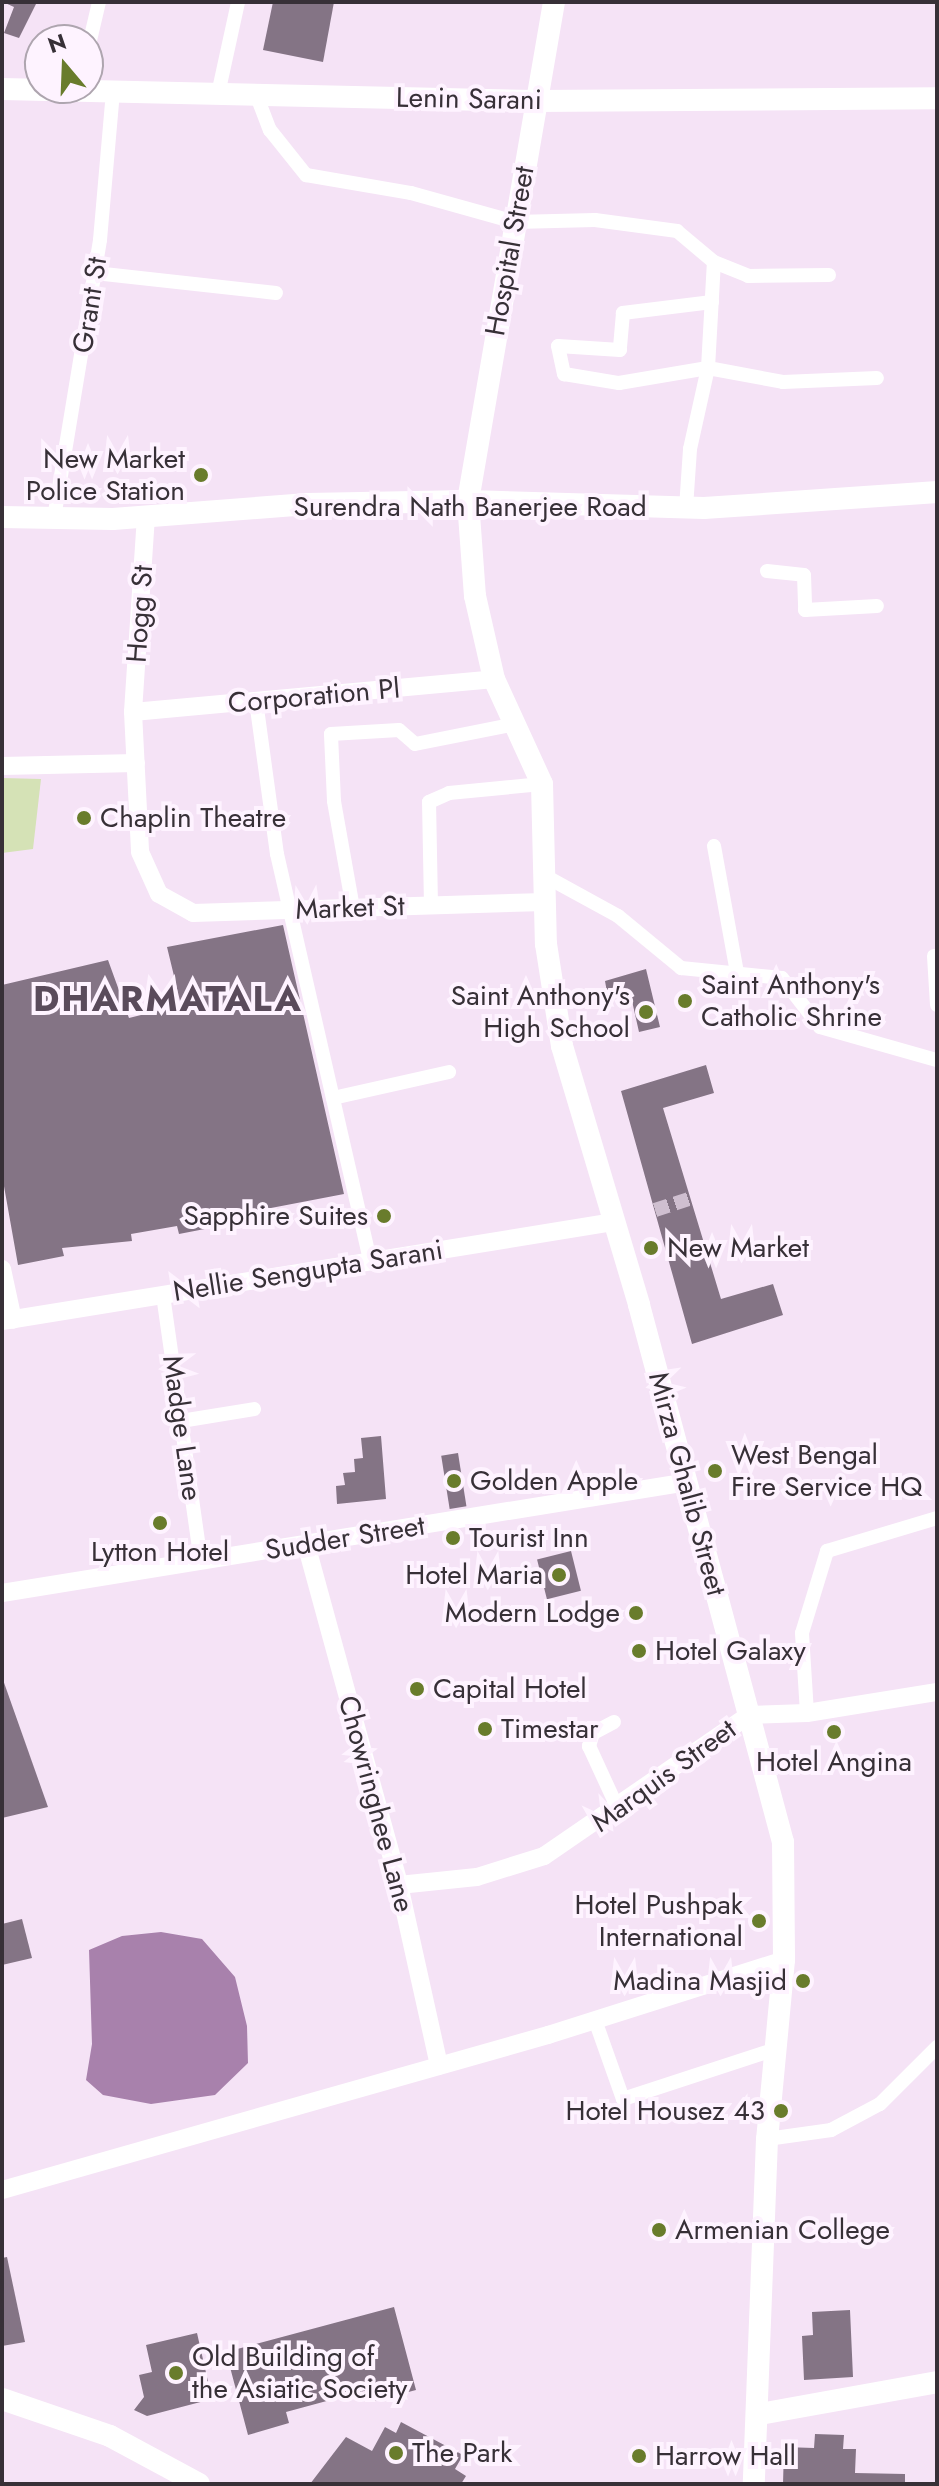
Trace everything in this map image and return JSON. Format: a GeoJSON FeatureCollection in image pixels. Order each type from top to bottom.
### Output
{"type":"FeatureCollection","features":[{"type":"Feature","properties":{"kind":"main road","name":"Hospital Street"},"geometry":{"type":"LineString","coordinates":[[468,501],[554,2]]}},
{"type":"Feature","properties":{"kind":"main road","name":"Lenin Sarani"},"geometry":{"type":"LineString","coordinates":[[2,89],[24,89]]}},
{"type":"Feature","properties":{"kind":"main road","name":"Lenin Sarani"},"geometry":{"type":"LineString","coordinates":[[104,90],[535,101],[937,98]]}},
{"type":"Feature","properties":{"kind":"main road","name":"Surendra Nath Banerjee Road"},"geometry":{"type":"LineString","coordinates":[[2,517],[146,516],[307,504],[468,501],[686,508],[937,492]]}},
{"type":"Feature","properties":{"kind":"main road","name":"Mirza Ghalib Street"},"geometry":{"type":"LineString","coordinates":[[468,501],[475,596],[494,679],[542,784],[546,902],[562,1046],[687,1482],[783,1842],[784,1960],[767,2139],[760,2414],[754,2484]]}},
{"type":"Feature","properties":{"kind":"main road"},"geometry":{"type":"LineString","coordinates":[[760,2414],[937,2382]]}},
{"type":"Feature","properties":{"kind":"main road"},"geometry":{"type":"LineString","coordinates":[[2,2399],[110,2436],[199,2484]]}},
{"type":"Feature","properties":{"kind":"street"},"geometry":{"type":"LineString","coordinates":[[94,24],[99,2]]}},
{"type":"Feature","properties":{"kind":"street"},"geometry":{"type":"LineString","coordinates":[[218,94],[238,2]]}},
{"type":"Feature","properties":{"kind":"street","name":"Grant St"},"geometry":{"type":"LineString","coordinates":[[54,518],[95,273],[113,91]]}},
{"type":"Feature","properties":{"kind":"street"},"geometry":{"type":"LineString","coordinates":[[256,94],[270,130],[306,175],[411,193],[515,222],[595,220],[677,231],[714,262],[748,276],[829,275]]}},
{"type":"Feature","properties":{"kind":"street"},"geometry":{"type":"LineString","coordinates":[[686,508],[690,449],[708,368],[714,262]]}},
{"type":"Feature","properties":{"kind":"street"},"geometry":{"type":"LineString","coordinates":[[95,273],[276,293]]}},
{"type":"Feature","properties":{"kind":"street"},"geometry":{"type":"LineString","coordinates":[[712,302],[623,313],[620,350],[558,346],[564,374],[579,379],[619,383],[708,368],[783,382],[877,378]]}},
{"type":"Feature","properties":{"kind":"street","name":"Hogg St"},"geometry":{"type":"LineString","coordinates":[[136,763],[133,712],[146,516]]}},
{"type":"Feature","properties":{"kind":"street"},"geometry":{"type":"LineString","coordinates":[[767,571],[804,575],[805,610],[877,606]]}},
{"type":"Feature","properties":{"kind":"street","name":"Corporation Pl"},"geometry":{"type":"LineString","coordinates":[[133,712],[494,679]]}},
{"type":"Feature","properties":{"kind":"street"},"geometry":{"type":"LineString","coordinates":[[256,701],[290,910],[370,1261]]}},
{"type":"Feature","properties":{"kind":"street"},"geometry":{"type":"LineString","coordinates":[[353,908],[334,801],[331,734],[399,730],[415,744],[515,724]]}},
{"type":"Feature","properties":{"kind":"street"},"geometry":{"type":"LineString","coordinates":[[2,766],[136,763]]}},
{"type":"Feature","properties":{"kind":"street","name":"Market St"},"geometry":{"type":"LineString","coordinates":[[136,763],[140,852],[159,894],[193,913],[546,902]]}},
{"type":"Feature","properties":{"kind":"street"},"geometry":{"type":"LineString","coordinates":[[431,905],[429,802],[449,793],[542,784]]}},
{"type":"Feature","properties":{"kind":"street"},"geometry":{"type":"LineString","coordinates":[[714,846],[737,972]]}},
{"type":"Feature","properties":{"kind":"street"},"geometry":{"type":"LineString","coordinates":[[545,876],[618,916],[681,968],[782,978],[820,1027],[937,1060]]}},
{"type":"Feature","properties":{"kind":"street"},"geometry":{"type":"LineString","coordinates":[[934,956],[937,1005]]}},
{"type":"Feature","properties":{"kind":"street"},"geometry":{"type":"LineString","coordinates":[[333,1098],[449,1072]]}},
{"type":"Feature","properties":{"kind":"street","name":"Nellie Sengupta Sarani"},"geometry":{"type":"LineString","coordinates":[[8,1321],[614,1222]]}},
{"type":"Feature","properties":{"kind":"street"},"geometry":{"type":"LineString","coordinates":[[2,1269],[8,1321]]}},
{"type":"Feature","properties":{"kind":"street","name":"Madge Lane"},"geometry":{"type":"LineString","coordinates":[[163,1295],[201,1561]]}},
{"type":"Feature","properties":{"kind":"street"},"geometry":{"type":"LineString","coordinates":[[181,1421],[254,1409]]}},
{"type":"Feature","properties":{"kind":"street","name":"Sudder Street"},"geometry":{"type":"LineString","coordinates":[[2,1593],[687,1482]]}},
{"type":"Feature","properties":{"kind":"street"},"geometry":{"type":"LineString","coordinates":[[807,1713],[802,1633],[827,1551],[937,1518]]}},
{"type":"Feature","properties":{"kind":"street","name":"Chowringhee Lane"},"geometry":{"type":"LineString","coordinates":[[306,1544],[399,1885],[439,2066]]}},
{"type":"Feature","properties":{"kind":"street","name":"Marquis Street"},"geometry":{"type":"LineString","coordinates":[[399,1885],[508,1869],[578,1839],[749,1715],[807,1713],[937,1692]]}},
{"type":"Feature","properties":{"kind":"street"},"geometry":{"type":"LineString","coordinates":[[614,1722],[593,1733],[589,1746],[618,1809]]}},
{"type":"Feature","properties":{"kind":"street"},"geometry":{"type":"LineString","coordinates":[[2,2190],[439,2066],[784,1960]]}},
{"type":"Feature","properties":{"kind":"street"},"geometry":{"type":"LineString","coordinates":[[595,2020],[623,2099],[776,2049]]}},
{"type":"Feature","properties":{"kind":"street"},"geometry":{"type":"LineString","coordinates":[[767,2139],[831,2130],[880,2104],[937,2047]]}},
{"type":"Feature","properties":{"kind":"green space"},"geometry":{"type":"Polygon","coordinates":[[[2,778],[41,779],[33,849],[2,853],[2,778]]]}},
{"type":"Feature","properties":{"kind":"shaded area"},"geometry":{"type":"Polygon","coordinates":[[[161,1932],[202,1939],[235,1977],[247,2026],[248,2063],[215,2095],[151,2104],[103,2095],[86,2080],[92,2044],[89,1950],[122,1936],[161,1932]]]}},
{"type":"Feature","properties":{"kind":"building"},"geometry":{"type":"Polygon","coordinates":[[[3,2],[37,2],[19,38],[4,33],[14,7],[3,2]]]}},
{"type":"Feature","properties":{"kind":"building"},"geometry":{"type":"Polygon","coordinates":[[[273,2],[334,2],[323,62],[263,50],[273,2]]]}},
{"type":"Feature","properties":{"kind":"building"},"geometry":{"type":"Polygon","coordinates":[[[283,925],[344,1194],[214,1219],[215,1227],[179,1234],[177,1226],[131,1234],[132,1241],[62,1248],[64,1256],[18,1265],[2,1175],[2,985],[108,960],[129,1018],[181,1005],[167,947],[283,925]]]}},
{"type":"Feature","properties":{"kind":"building","name":"Saint Anthony's High School"},"geometry":{"type":"Polygon","coordinates":[[[646,969],[660,1027],[639,1032],[630,992],[608,998],[605,981],[646,969]]]}},
{"type":"Feature","properties":{"kind":"building"},"geometry":{"type":"Polygon","coordinates":[[[706,1065],[714,1093],[663,1108],[721,1299],[773,1284],[783,1315],[692,1344],[621,1091],[706,1065]]]}},
{"type":"Feature","properties":{"kind":"building"},"geometry":{"type":"Polygon","coordinates":[[[381,1436],[386,1499],[337,1504],[336,1486],[345,1485],[343,1473],[355,1472],[354,1459],[363,1458],[361,1438],[381,1436]]]}},
{"type":"Feature","properties":{"kind":"building","name":"Golden Apple"},"geometry":{"type":"Polygon","coordinates":[[[458,1453],[466,1506],[450,1509],[441,1456],[458,1453]]]}},
{"type":"Feature","properties":{"kind":"building","name":"Hotel Maria"},"geometry":{"type":"Polygon","coordinates":[[[571,1551],[581,1591],[547,1599],[537,1559],[571,1551]]]}},
{"type":"Feature","properties":{"kind":"building"},"geometry":{"type":"Polygon","coordinates":[[[2,1677],[48,1807],[2,1818],[2,1677]]]}},
{"type":"Feature","properties":{"kind":"building"},"geometry":{"type":"Polygon","coordinates":[[[22,1919],[32,1958],[2,1965],[2,1924],[22,1919]]]}},
{"type":"Feature","properties":{"kind":"building"},"geometry":{"type":"Polygon","coordinates":[[[7,2257],[25,2342],[2,2346],[2,2258],[7,2257]]]}},
{"type":"Feature","properties":{"kind":"building"},"geometry":{"type":"Polygon","coordinates":[[[394,2307],[416,2390],[374,2401],[371,2389],[286,2412],[289,2423],[248,2435],[226,2352],[394,2307]]]}},
{"type":"Feature","properties":{"kind":"building"},"geometry":{"type":"Polygon","coordinates":[[[850,2310],[853,2377],[804,2380],[802,2336],[813,2335],[812,2312],[850,2310]]]}},
{"type":"Feature","properties":{"kind":"building","name":"Old Building of the Asiatic Society"},"geometry":{"type":"Polygon","coordinates":[[[197,2333],[212,2399],[147,2416],[134,2410],[144,2397],[139,2375],[152,2372],[146,2345],[197,2333]]]}},
{"type":"Feature","properties":{"kind":"building","name":"The Park"},"geometry":{"type":"Polygon","coordinates":[[[401,2422],[463,2455],[455,2469],[466,2476],[461,2484],[310,2484],[346,2437],[372,2451],[385,2427],[396,2433],[401,2422]]]}},
{"type":"Feature","properties":{"kind":"building"},"geometry":{"type":"Polygon","coordinates":[[[815,2434],[844,2435],[843,2449],[856,2449],[855,2473],[905,2474],[905,2484],[783,2484],[784,2447],[814,2448],[815,2434]]]}},
{"type":"Feature","properties":{"kind":"tunnel"},"geometry":{"type":"LineString","coordinates":[[655,1210],[693,1198]]}},
{"type":"Feature","properties":{"kind":"place","name":"New Market Police Station"},"geometry":{"type":"Point","coordinates":[201,475]}},
{"type":"Feature","properties":{"kind":"place","name":"Chaplin Theatre"},"geometry":{"type":"Point","coordinates":[84,818]}},
{"type":"Feature","properties":{"kind":"place","name":"Saint Anthony's Catholic Shrine"},"geometry":{"type":"Point","coordinates":[685,1001]}},
{"type":"Feature","properties":{"kind":"place","name":"Saint Anthony's High School"},"geometry":{"type":"Point","coordinates":[646,1012]}},
{"type":"Feature","properties":{"kind":"place","name":"Sapphire Suites"},"geometry":{"type":"Point","coordinates":[384,1216]}},
{"type":"Feature","properties":{"kind":"place","name":"New Market"},"geometry":{"type":"Point","coordinates":[651,1248]}},
{"type":"Feature","properties":{"kind":"place","name":"West Bengal Fire Service HQ"},"geometry":{"type":"Point","coordinates":[715,1471]}},
{"type":"Feature","properties":{"kind":"place","name":"Golden Apple"},"geometry":{"type":"Point","coordinates":[454,1481]}},
{"type":"Feature","properties":{"kind":"place","name":"Lytton Hotel"},"geometry":{"type":"Point","coordinates":[160,1523]}},
{"type":"Feature","properties":{"kind":"place","name":"Tourist Inn"},"geometry":{"type":"Point","coordinates":[453,1538]}},
{"type":"Feature","properties":{"kind":"place","name":"Hotel Maria"},"geometry":{"type":"Point","coordinates":[559,1575]}},
{"type":"Feature","properties":{"kind":"place","name":"Modern Lodge"},"geometry":{"type":"Point","coordinates":[636,1613]}},
{"type":"Feature","properties":{"kind":"place","name":"Hotel Galaxy"},"geometry":{"type":"Point","coordinates":[639,1651]}},
{"type":"Feature","properties":{"kind":"place","name":"Capital Hotel"},"geometry":{"type":"Point","coordinates":[417,1689]}},
{"type":"Feature","properties":{"kind":"place","name":"Timestar"},"geometry":{"type":"Point","coordinates":[485,1729]}},
{"type":"Feature","properties":{"kind":"place","name":"Hotel Angina"},"geometry":{"type":"Point","coordinates":[834,1732]}},
{"type":"Feature","properties":{"kind":"place","name":"Hotel Pushpak International"},"geometry":{"type":"Point","coordinates":[759,1921]}},
{"type":"Feature","properties":{"kind":"place","name":"Madina Masjid"},"geometry":{"type":"Point","coordinates":[803,1981]}},
{"type":"Feature","properties":{"kind":"place","name":"Hotel Housez 43"},"geometry":{"type":"Point","coordinates":[781,2111]}},
{"type":"Feature","properties":{"kind":"place","name":"Armenian College"},"geometry":{"type":"Point","coordinates":[659,2230]}},
{"type":"Feature","properties":{"kind":"place","name":"Old Building of the Asiatic Society"},"geometry":{"type":"Point","coordinates":[176,2373]}},
{"type":"Feature","properties":{"kind":"place","name":"The Park"},"geometry":{"type":"Point","coordinates":[396,2453]}},
{"type":"Feature","properties":{"kind":"place","name":"Harrow Hall"},"geometry":{"type":"Point","coordinates":[639,2456]}},
{"type":"Feature","properties":{"kind":"district","name":"DHARMATALA"},"geometry":{"type":"Point","coordinates":[168,999]}}]}
